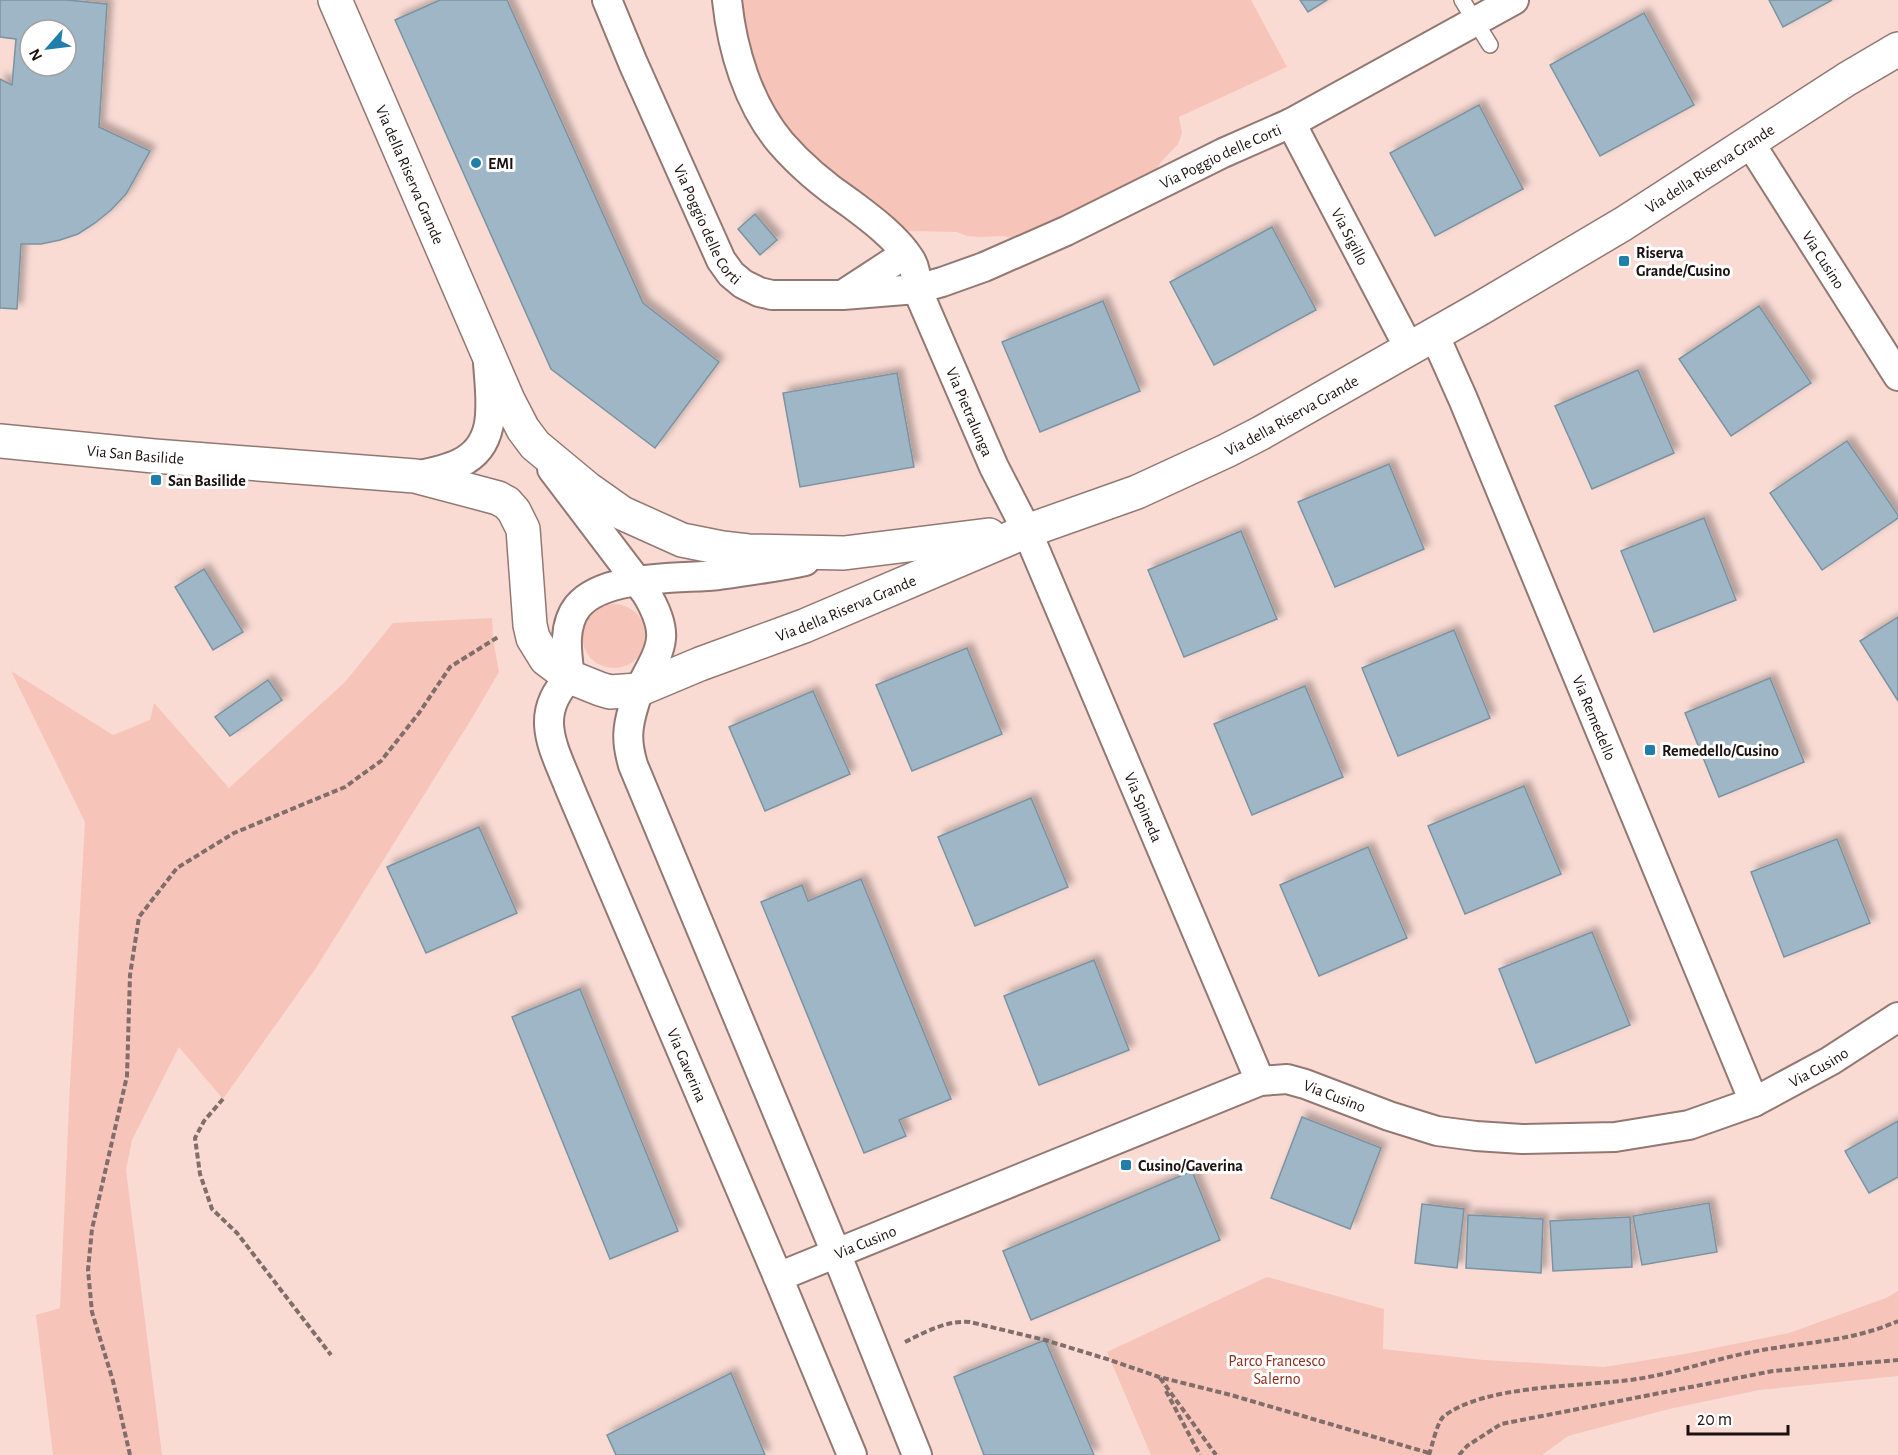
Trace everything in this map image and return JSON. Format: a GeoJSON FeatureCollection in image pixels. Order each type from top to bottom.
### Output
{"type":"FeatureCollection","features":[{"type":"Feature","properties":{"kind":"street","name":"Via della Riserva Grande"},"geometry":{"type":"LineString","coordinates":[[335,0],[508,400],[523,429],[535,445],[588,489],[634,520],[675,537],[722,548],[843,553],[1027,531]]}},
{"type":"Feature","properties":{"kind":"street","name":"Via Poggio delle Corti"},"geometry":{"type":"LineString","coordinates":[[608,0],[633,63],[720,260],[730,274],[743,284],[759,292],[772,295],[843,295],[917,290],[994,263],[1066,231],[1223,153],[1291,123],[1514,0]]}},
{"type":"Feature","properties":{"kind":"street"},"geometry":{"type":"LineString","coordinates":[[727,0],[730,26],[742,67],[757,106],[767,124],[811,173],[866,215],[910,259],[916,273],[917,290]]}},
{"type":"Feature","properties":{"kind":"street","name":"Via della Riserva Grande"},"geometry":{"type":"LineString","coordinates":[[638,690],[700,664],[804,626],[1027,531],[1137,492],[1226,451],[1623,224],[1847,79],[1898,49]]}},
{"type":"Feature","properties":{"kind":"street","name":"Via Sigillo"},"geometry":{"type":"LineString","coordinates":[[1291,123],[1422,341]]}},
{"type":"Feature","properties":{"kind":"street","name":"Via Cusino"},"geometry":{"type":"LineString","coordinates":[[1750,143],[1898,376]]}},
{"type":"Feature","properties":{"kind":"street"},"geometry":{"type":"LineString","coordinates":[[843,295],[905,254]]}},
{"type":"Feature","properties":{"kind":"street","name":"Via Pietralunga"},"geometry":{"type":"LineString","coordinates":[[917,290],[994,467],[1027,531]]}},
{"type":"Feature","properties":{"kind":"street","name":"Via Remedello"},"geometry":{"type":"LineString","coordinates":[[1422,341],[1463,399],[1754,1102]]}},
{"type":"Feature","properties":{"kind":"street"},"geometry":{"type":"LineString","coordinates":[[415,476],[461,463],[483,442],[490,423],[487,350]]}},
{"type":"Feature","properties":{"kind":"street","name":"Via San Basilide"},"geometry":{"type":"LineString","coordinates":[[0,441],[165,457],[415,476],[498,498],[514,511],[523,529],[533,638],[546,659],[570,677]]}},
{"type":"Feature","properties":{"kind":"street"},"geometry":{"type":"LineString","coordinates":[[535,445],[637,581],[653,604],[661,624],[657,657],[638,690],[627,733],[633,765],[836,1253],[917,1455]]}},
{"type":"Feature","properties":{"kind":"street","name":"Via Spineda"},"geometry":{"type":"LineString","coordinates":[[1027,531],[1260,1081]]}},
{"type":"Feature","properties":{"kind":"street"},"geometry":{"type":"LineString","coordinates":[[638,690],[610,692],[570,677],[567,649],[570,621],[579,606],[596,593],[637,581],[717,575],[785,565],[843,553]]}},
{"type":"Feature","properties":{"kind":"street","name":"Via Gaverina"},"geometry":{"type":"LineString","coordinates":[[570,677],[556,692],[549,712],[550,735],[558,758],[852,1455]]}},
{"type":"Feature","properties":{"kind":"street","name":"Via Cusino"},"geometry":{"type":"LineString","coordinates":[[778,1277],[1260,1081],[1287,1079],[1305,1084],[1389,1116],[1437,1131],[1522,1139],[1577,1139],[1634,1135],[1689,1125],[1754,1102],[1830,1061],[1898,1017]]}},
{"type":"Feature","properties":{"kind":"path"},"geometry":{"type":"LineString","coordinates":[[130,1455],[113,1381],[92,1312],[88,1270],[92,1229],[127,1076],[130,975],[139,917],[177,868],[234,833],[345,788],[381,761],[419,713],[450,667],[493,639],[530,625]]}},
{"type":"Feature","properties":{"kind":"path"},"geometry":{"type":"LineString","coordinates":[[223,1099],[204,1120],[195,1138],[200,1174],[212,1209],[237,1233],[331,1355]]}},
{"type":"Feature","properties":{"kind":"path"},"geometry":{"type":"LineString","coordinates":[[877,1354],[958,1321],[970,1322],[1045,1340],[1159,1377],[1232,1395],[1429,1454],[1441,1419],[1459,1407],[1481,1399],[1518,1391],[1639,1378],[1751,1352],[1797,1344],[1836,1341],[1880,1329],[1898,1321]]}},
{"type":"Feature","properties":{"kind":"path"},"geometry":{"type":"LineString","coordinates":[[1459,1455],[1467,1446],[1501,1424],[1773,1371],[1898,1360]]}},
{"type":"Feature","properties":{"kind":"path"},"geometry":{"type":"LineString","coordinates":[[1159,1377],[1200,1455]]}},
{"type":"Feature","properties":{"kind":"path"},"geometry":{"type":"LineString","coordinates":[[1159,1377],[1216,1455]]}},
{"type":"Feature","properties":{"kind":"green space"},"geometry":{"type":"Polygon","coordinates":[[[714,0],[1251,0],[1287,67],[1179,117],[1182,133],[1178,144],[1160,163],[1155,174],[1018,239],[1003,236],[967,236],[957,232],[906,231],[890,223],[853,211],[723,48],[717,33],[714,0]]]}},
{"type":"Feature","properties":{"kind":"green space"},"geometry":{"type":"Polygon","coordinates":[[[608,604],[620,604],[637,613],[644,624],[646,636],[644,648],[637,659],[620,668],[608,668],[596,663],[587,654],[582,642],[582,630],[587,618],[596,609],[608,604]]]}},
{"type":"Feature","properties":{"kind":"green space"},"geometry":{"type":"Polygon","coordinates":[[[492,618],[499,672],[316,968],[223,1099],[179,1047],[132,1140],[126,1170],[162,1455],[53,1455],[36,1315],[60,1308],[85,822],[11,671],[113,735],[150,720],[154,703],[229,788],[345,682],[393,623],[492,618]]]}},
{"type":"Feature","properties":{"kind":"green space","name":"Parco Francesco Salerno"},"geometry":{"type":"Polygon","coordinates":[[[1267,1277],[1384,1309],[1383,1349],[1484,1360],[1604,1367],[1685,1354],[1789,1333],[1886,1298],[1898,1291],[1898,1376],[1759,1390],[1669,1409],[1568,1436],[1542,1455],[1151,1455],[1107,1352],[1267,1277]]]}},
{"type":"Feature","properties":{"kind":"building"},"geometry":{"type":"Polygon","coordinates":[[[0,0],[67,0],[107,4],[99,127],[150,151],[126,194],[95,223],[78,234],[60,240],[41,244],[21,244],[17,309],[0,308],[0,79],[12,85],[16,39],[0,37],[0,0]]]}},
{"type":"Feature","properties":{"kind":"building"},"geometry":{"type":"Polygon","coordinates":[[[440,0],[507,0],[643,303],[719,362],[655,448],[551,369],[395,20],[440,0]]]}},
{"type":"Feature","properties":{"kind":"building"},"geometry":{"type":"Polygon","coordinates":[[[1300,0],[1327,0],[1308,12],[1300,0]]]}},
{"type":"Feature","properties":{"kind":"building"},"geometry":{"type":"Polygon","coordinates":[[[1769,0],[1832,0],[1783,27],[1769,0]]]}},
{"type":"Feature","properties":{"kind":"building"},"geometry":{"type":"Polygon","coordinates":[[[1644,13],[1694,105],[1600,156],[1550,65],[1644,13]]]}},
{"type":"Feature","properties":{"kind":"building"},"geometry":{"type":"Polygon","coordinates":[[[1479,105],[1523,189],[1435,236],[1390,153],[1479,105]]]}},
{"type":"Feature","properties":{"kind":"building"},"geometry":{"type":"Polygon","coordinates":[[[755,214],[777,240],[760,255],[738,229],[755,214]]]}},
{"type":"Feature","properties":{"kind":"building"},"geometry":{"type":"Polygon","coordinates":[[[1272,227],[1316,310],[1214,365],[1170,282],[1272,227]]]}},
{"type":"Feature","properties":{"kind":"building"},"geometry":{"type":"Polygon","coordinates":[[[1103,301],[1140,391],[1040,432],[1002,342],[1103,301]]]}},
{"type":"Feature","properties":{"kind":"building"},"geometry":{"type":"Polygon","coordinates":[[[1759,306],[1811,383],[1731,436],[1679,359],[1759,306]]]}},
{"type":"Feature","properties":{"kind":"building"},"geometry":{"type":"Polygon","coordinates":[[[1638,370],[1674,453],[1592,489],[1555,406],[1638,370]]]}},
{"type":"Feature","properties":{"kind":"building"},"geometry":{"type":"Polygon","coordinates":[[[897,373],[914,467],[800,487],[783,393],[897,373]]]}},
{"type":"Feature","properties":{"kind":"building"},"geometry":{"type":"Polygon","coordinates":[[[1847,441],[1898,518],[1822,570],[1770,493],[1847,441]]]}},
{"type":"Feature","properties":{"kind":"building"},"geometry":{"type":"Polygon","coordinates":[[[1389,464],[1424,549],[1335,587],[1298,502],[1389,464]]]}},
{"type":"Feature","properties":{"kind":"building"},"geometry":{"type":"Polygon","coordinates":[[[1704,518],[1736,600],[1654,632],[1621,551],[1704,518]]]}},
{"type":"Feature","properties":{"kind":"building"},"geometry":{"type":"Polygon","coordinates":[[[1241,531],[1277,619],[1184,657],[1148,570],[1241,531]]]}},
{"type":"Feature","properties":{"kind":"building"},"geometry":{"type":"Polygon","coordinates":[[[204,569],[243,632],[213,650],[175,587],[204,569]]]}},
{"type":"Feature","properties":{"kind":"building"},"geometry":{"type":"Polygon","coordinates":[[[1898,617],[1898,701],[1860,641],[1898,617]]]}},
{"type":"Feature","properties":{"kind":"building"},"geometry":{"type":"Polygon","coordinates":[[[1454,630],[1490,718],[1398,756],[1362,668],[1454,630]]]}},
{"type":"Feature","properties":{"kind":"building"},"geometry":{"type":"Polygon","coordinates":[[[967,648],[1002,734],[912,771],[876,685],[967,648]]]}},
{"type":"Feature","properties":{"kind":"building"},"geometry":{"type":"Polygon","coordinates":[[[1770,678],[1804,762],[1719,797],[1685,713],[1770,678]]]}},
{"type":"Feature","properties":{"kind":"building"},"geometry":{"type":"Polygon","coordinates":[[[268,680],[282,700],[230,736],[215,717],[268,680]]]}},
{"type":"Feature","properties":{"kind":"building"},"geometry":{"type":"Polygon","coordinates":[[[1305,686],[1343,777],[1252,815],[1214,724],[1305,686]]]}},
{"type":"Feature","properties":{"kind":"building"},"geometry":{"type":"Polygon","coordinates":[[[813,691],[850,774],[765,811],[729,727],[813,691]]]}},
{"type":"Feature","properties":{"kind":"building"},"geometry":{"type":"Polygon","coordinates":[[[1524,786],[1561,874],[1465,914],[1428,826],[1524,786]]]}},
{"type":"Feature","properties":{"kind":"building"},"geometry":{"type":"Polygon","coordinates":[[[1031,798],[1068,887],[975,926],[938,837],[1031,798]]]}},
{"type":"Feature","properties":{"kind":"building"},"geometry":{"type":"Polygon","coordinates":[[[479,827],[517,913],[426,953],[387,867],[479,827]]]}},
{"type":"Feature","properties":{"kind":"building"},"geometry":{"type":"Polygon","coordinates":[[[1837,839],[1870,923],[1784,957],[1751,872],[1837,839]]]}},
{"type":"Feature","properties":{"kind":"building"},"geometry":{"type":"Polygon","coordinates":[[[1368,847],[1407,938],[1319,976],[1280,885],[1368,847]]]}},
{"type":"Feature","properties":{"kind":"building"},"geometry":{"type":"Polygon","coordinates":[[[861,879],[951,1099],[899,1120],[906,1136],[864,1153],[761,902],[802,885],[808,901],[861,879]]]}},
{"type":"Feature","properties":{"kind":"building"},"geometry":{"type":"Polygon","coordinates":[[[1592,932],[1630,1025],[1536,1063],[1499,969],[1592,932]]]}},
{"type":"Feature","properties":{"kind":"building"},"geometry":{"type":"Polygon","coordinates":[[[1094,960],[1129,1050],[1039,1085],[1004,996],[1094,960]]]}},
{"type":"Feature","properties":{"kind":"building"},"geometry":{"type":"Polygon","coordinates":[[[580,989],[678,1231],[610,1259],[512,1017],[580,989]]]}},
{"type":"Feature","properties":{"kind":"building"},"geometry":{"type":"Polygon","coordinates":[[[1302,1117],[1381,1148],[1350,1229],[1271,1198],[1302,1117]]]}},
{"type":"Feature","properties":{"kind":"building"},"geometry":{"type":"Polygon","coordinates":[[[1898,1121],[1898,1177],[1869,1193],[1845,1151],[1898,1121]]]}},
{"type":"Feature","properties":{"kind":"building"},"geometry":{"type":"Polygon","coordinates":[[[1192,1171],[1220,1240],[1031,1320],[1003,1251],[1192,1171]]]}},
{"type":"Feature","properties":{"kind":"building"},"geometry":{"type":"Polygon","coordinates":[[[1709,1203],[1717,1252],[1642,1265],[1633,1216],[1709,1203]]]}},
{"type":"Feature","properties":{"kind":"building"},"geometry":{"type":"Polygon","coordinates":[[[1422,1204],[1464,1209],[1457,1268],[1415,1263],[1422,1204]]]}},
{"type":"Feature","properties":{"kind":"building"},"geometry":{"type":"Polygon","coordinates":[[[1468,1215],[1543,1219],[1541,1273],[1466,1268],[1468,1215]]]}},
{"type":"Feature","properties":{"kind":"building"},"geometry":{"type":"Polygon","coordinates":[[[1630,1217],[1632,1267],[1553,1271],[1550,1221],[1630,1217]]]}},
{"type":"Feature","properties":{"kind":"building"},"geometry":{"type":"Polygon","coordinates":[[[1045,1340],[1094,1455],[984,1455],[954,1377],[1045,1340]]]}},
{"type":"Feature","properties":{"kind":"building"},"geometry":{"type":"Polygon","coordinates":[[[731,1373],[765,1455],[616,1455],[607,1435],[731,1373]]]}},
{"type":"Feature","properties":{"kind":"place","name":"EMI"},"geometry":{"type":"Point","coordinates":[476,163]}},
{"type":"Feature","properties":{"kind":"place","name":"Riserva Grande/Cusino"},"geometry":{"type":"Point","coordinates":[1624,261]}},
{"type":"Feature","properties":{"kind":"place","name":"San Basilide"},"geometry":{"type":"Point","coordinates":[156,480]}},
{"type":"Feature","properties":{"kind":"place","name":"Remedello/Cusino"},"geometry":{"type":"Point","coordinates":[1650,750]}},
{"type":"Feature","properties":{"kind":"place","name":"Cusino/Gaverina"},"geometry":{"type":"Point","coordinates":[1126,1165]}}]}
